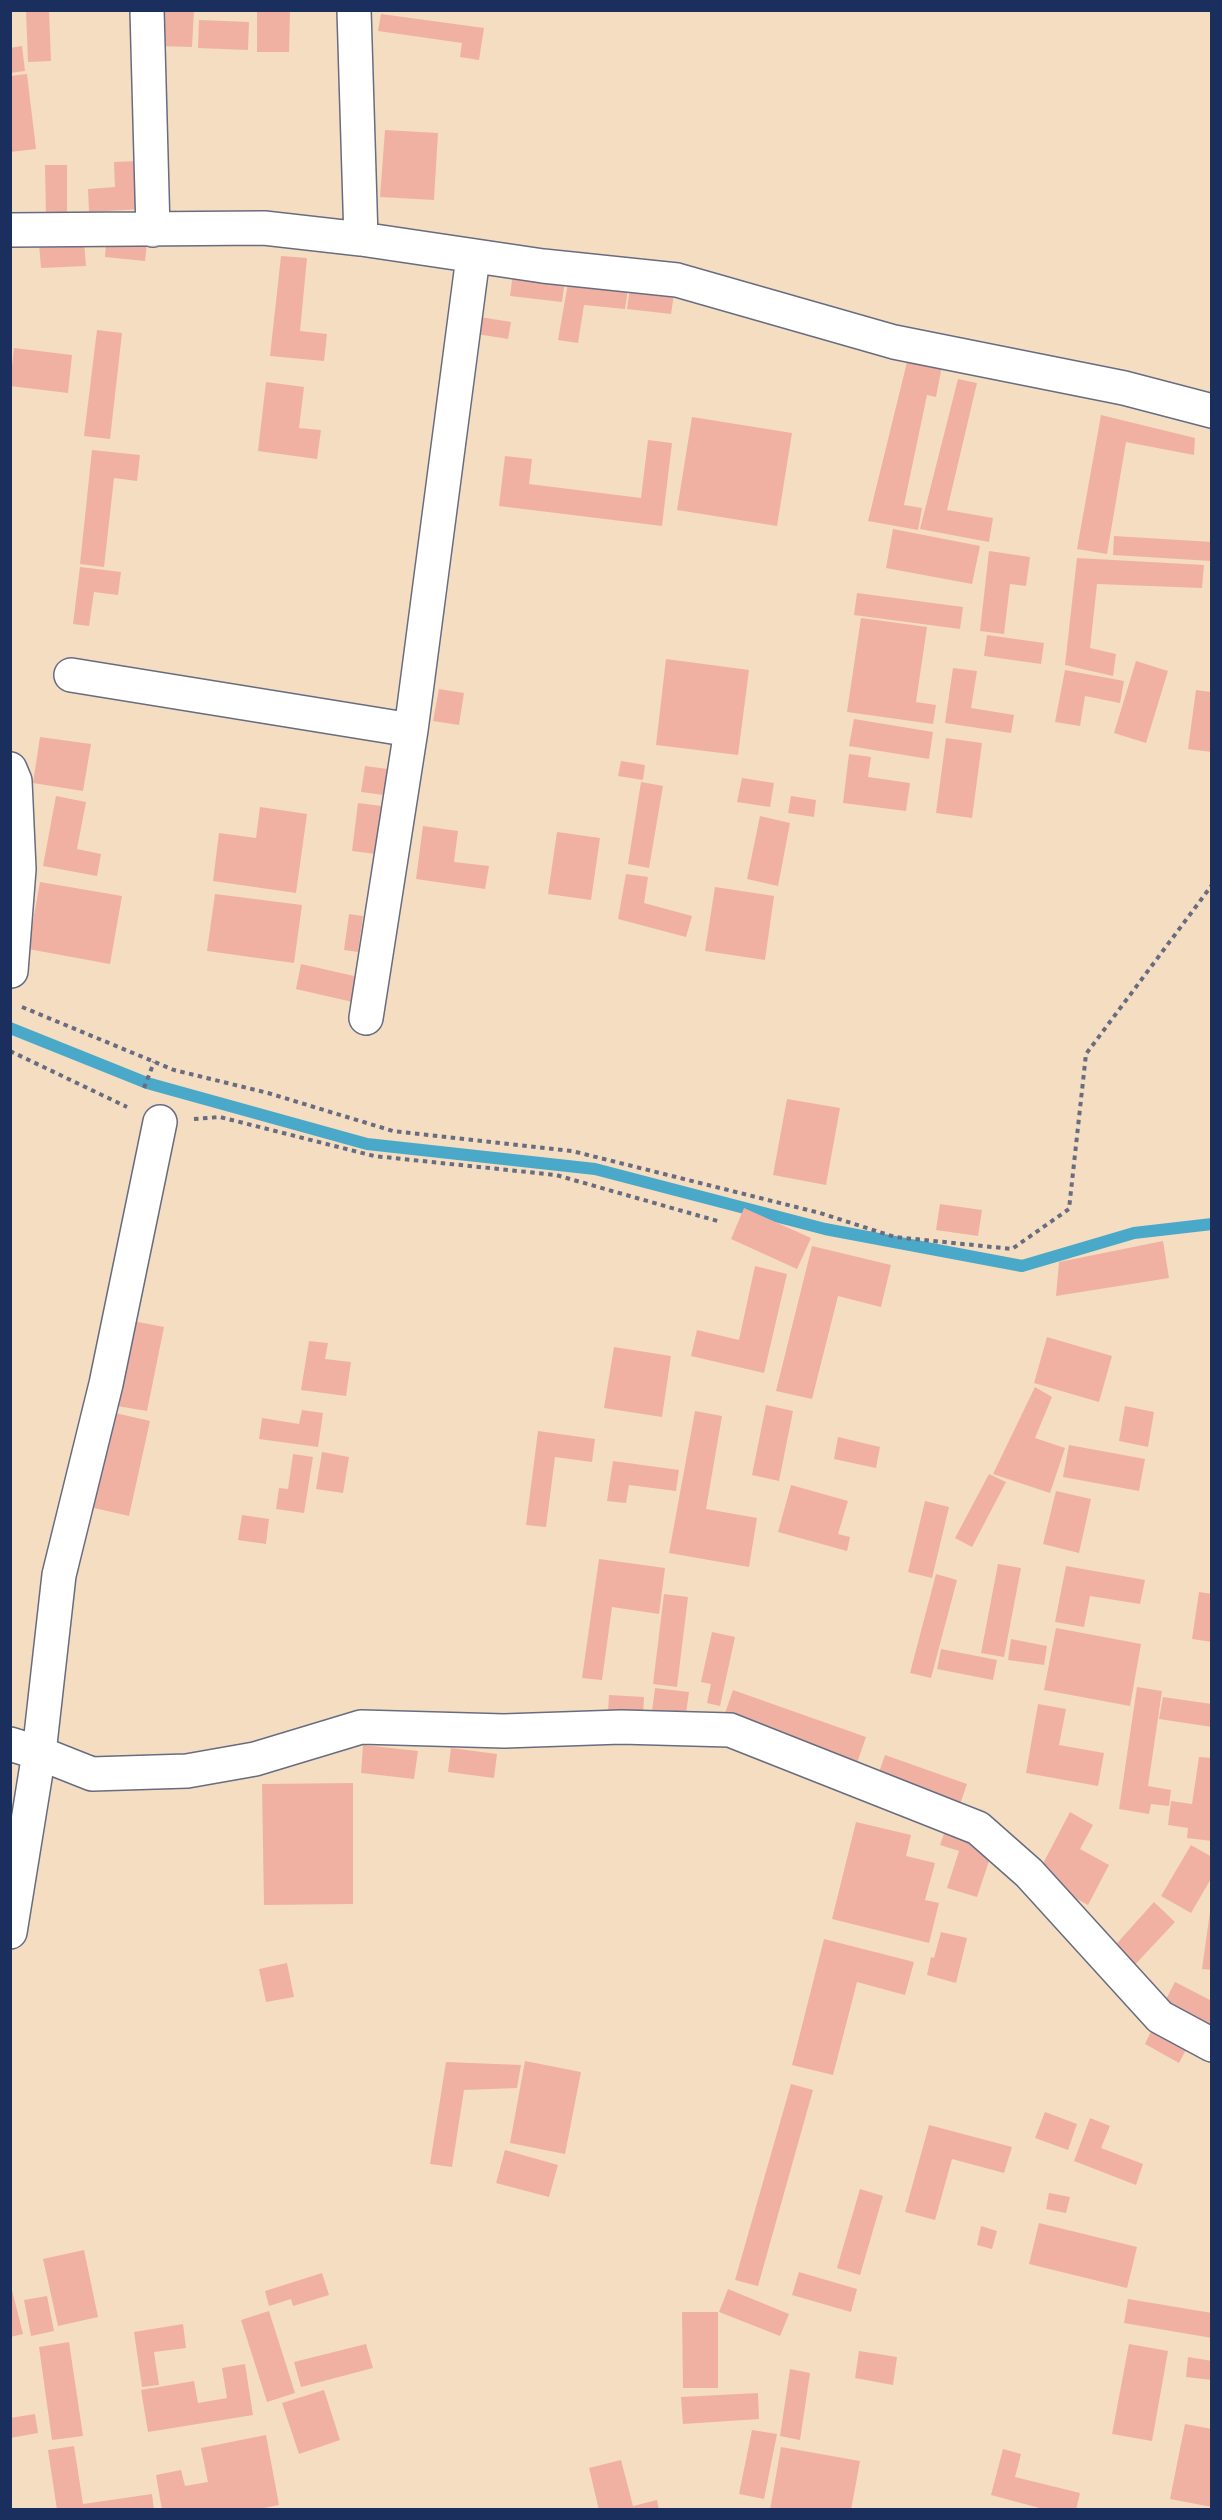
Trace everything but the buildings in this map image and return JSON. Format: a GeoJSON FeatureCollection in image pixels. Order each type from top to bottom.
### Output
{"type":"FeatureCollection","features":[{"type":"Feature","properties":{"kind":"street"},"geometry":{"type":"LineString","coordinates":[[147,10],[153,230]]}},
{"type":"Feature","properties":{"kind":"street"},"geometry":{"type":"LineString","coordinates":[[354,10],[361,239]]}},
{"type":"Feature","properties":{"kind":"street"},"geometry":{"type":"LineString","coordinates":[[10,230],[264,228],[677,280],[894,342],[1124,388],[1212,411]]}},
{"type":"Feature","properties":{"kind":"street"},"geometry":{"type":"LineString","coordinates":[[366,1018],[411,730],[473,256]]}},
{"type":"Feature","properties":{"kind":"street"},"geometry":{"type":"LineString","coordinates":[[71,675],[411,730]]}},
{"type":"Feature","properties":{"kind":"street"},"geometry":{"type":"LineString","coordinates":[[10,769],[15,781],[19,869],[11,971]]}},
{"type":"Feature","properties":{"kind":"street"},"geometry":{"type":"LineString","coordinates":[[10,1932],[25,1748],[59,1575],[106,1384],[160,1122]]}},
{"type":"Feature","properties":{"kind":"street"},"geometry":{"type":"LineString","coordinates":[[25,1748],[92,1774],[187,1772],[255,1759],[361,1727],[504,1731],[621,1728],[730,1730],[978,1828],[1029,1873],[1160,2018],[1212,2045]]}},
{"type":"Feature","properties":{"kind":"path"},"geometry":{"type":"LineString","coordinates":[[22,1007],[174,1070],[268,1093],[393,1131],[572,1151],[820,1213],[895,1237],[1012,1249],[1069,1209],[1086,1054],[1212,885]]}},
{"type":"Feature","properties":{"kind":"path"},"geometry":{"type":"LineString","coordinates":[[10,1051],[160,1122],[220,1117],[374,1156],[556,1175],[721,1222]]}},
{"type":"Feature","properties":{"kind":"waterway"},"geometry":{"type":"LineString","coordinates":[[10,1028],[147,1083],[367,1144],[595,1169],[825,1229],[1022,1266],[1134,1233],[1212,1224]]}}]}
